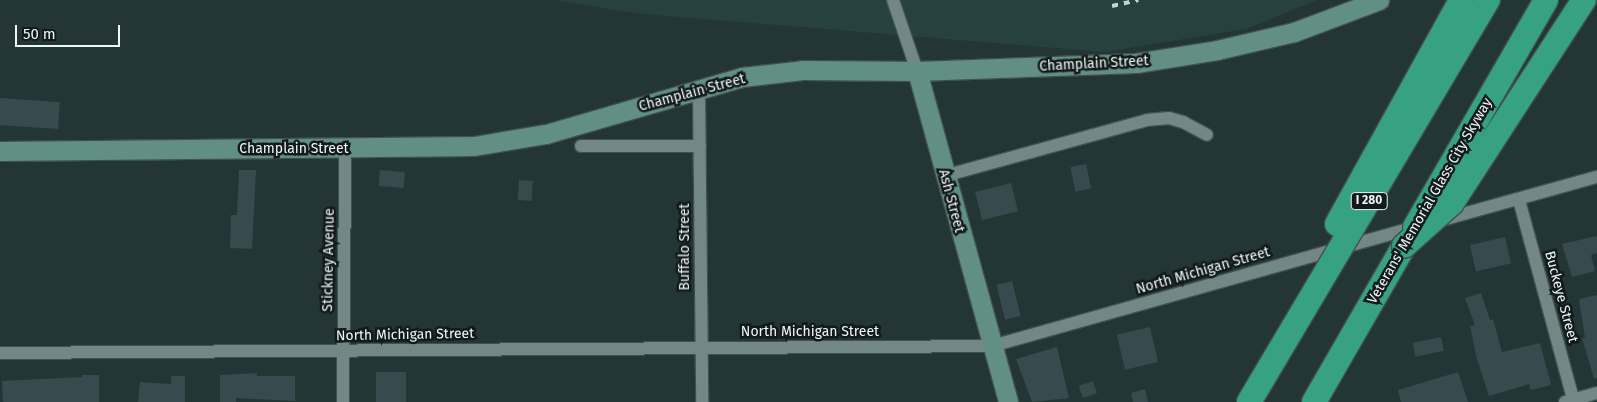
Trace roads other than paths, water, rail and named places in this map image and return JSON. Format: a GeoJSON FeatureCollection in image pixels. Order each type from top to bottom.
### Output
{"type":"FeatureCollection","features":[{"type":"Feature","properties":{"kind":"highway"},"geometry":{"type":"LineString","coordinates":[[1240,402],[1461,0]]}},
{"type":"Feature","properties":{"kind":"highway","name":"I 280"},"geometry":{"type":"LineString","coordinates":[[1249,402],[1488,0]]}},
{"type":"Feature","properties":{"kind":"highway","name":"Veterans' Memorial Glass City Skyway"},"geometry":{"type":"LineString","coordinates":[[1314,402],[1546,0]]}},
{"type":"Feature","properties":{"kind":"highway"},"geometry":{"type":"LineString","coordinates":[[1404,246],[1452,203],[1584,0]]}},
{"type":"Feature","properties":{"kind":"main road","name":"Champlain Street"},"geometry":{"type":"LineString","coordinates":[[0,151],[345,149],[474,146],[514,141],[742,78],[786,72],[917,71],[1081,66],[1168,58],[1294,32],[1379,0]]}},
{"type":"Feature","properties":{"kind":"main road","name":"Ash Street"},"geometry":{"type":"LineString","coordinates":[[917,71],[944,176],[1008,402]]}},
{"type":"Feature","properties":{"kind":"street","name":"Ash Street"},"geometry":{"type":"LineString","coordinates":[[893,0],[917,71]]}},
{"type":"Feature","properties":{"kind":"street","name":"Buffalo Street"},"geometry":{"type":"LineString","coordinates":[[700,91],[702,402]]}},
{"type":"Feature","properties":{"kind":"street"},"geometry":{"type":"LineString","coordinates":[[944,176],[1147,120],[1169,118],[1183,122],[1207,136]]}},
{"type":"Feature","properties":{"kind":"street"},"geometry":{"type":"LineString","coordinates":[[581,146],[700,146]]}},
{"type":"Feature","properties":{"kind":"street","name":"Stickney Avenue"},"geometry":{"type":"LineString","coordinates":[[343,402],[345,149]]}},
{"type":"Feature","properties":{"kind":"street","name":"North Michigan Street"},"geometry":{"type":"LineString","coordinates":[[0,353],[992,346],[1597,177]]}},
{"type":"Feature","properties":{"kind":"street","name":"Buckeye Street"},"geometry":{"type":"LineString","coordinates":[[1519,200],[1570,401]]}},
{"type":"Feature","properties":{"kind":"street"},"geometry":{"type":"LineString","coordinates":[[1570,401],[1597,393]]}},
{"type":"Feature","properties":{"kind":"railway"},"geometry":{"type":"LineString","coordinates":[[1112,6],[1138,0]]}}]}
